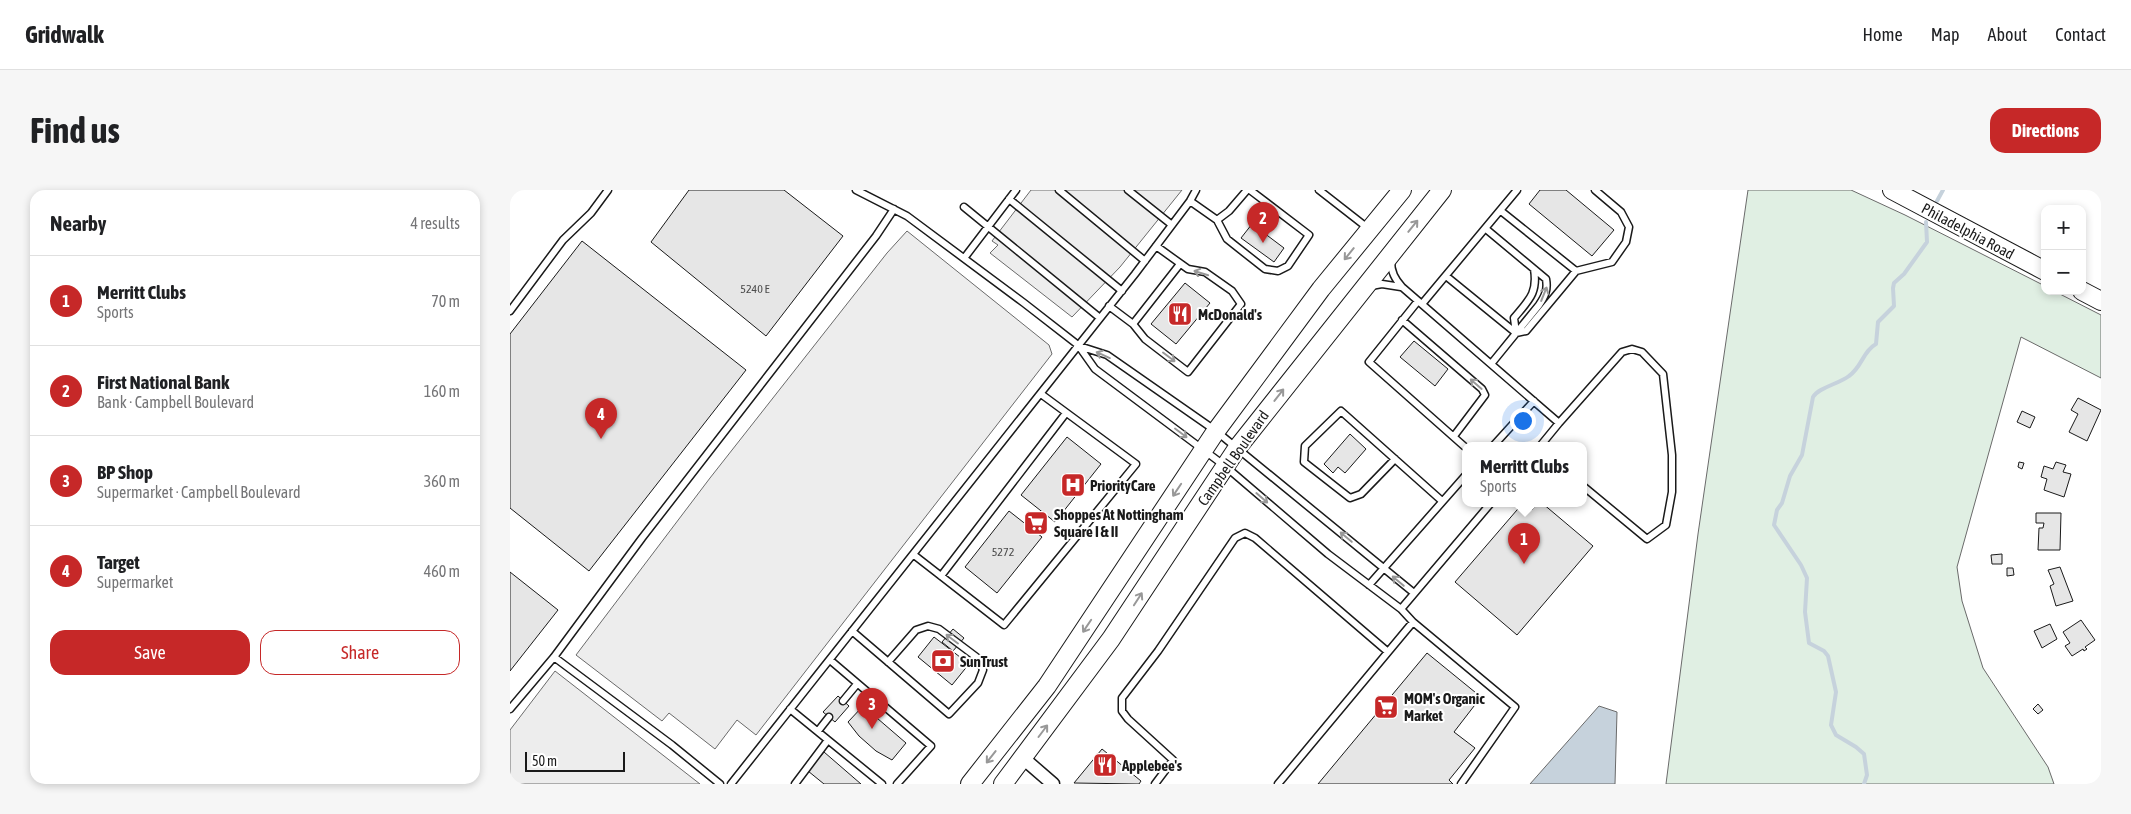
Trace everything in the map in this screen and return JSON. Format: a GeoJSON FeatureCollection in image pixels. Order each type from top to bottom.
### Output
{"type":"FeatureCollection","features":[{"type":"Feature","properties":{"kind":"main road","name":"Campbell Boulevard"},"geometry":{"type":"LineString","coordinates":[[970,784],[1047,686],[1216,431],[1321,289],[1402,190]]}},
{"type":"Feature","properties":{"kind":"main road","name":"Campbell Boulevard"},"geometry":{"type":"LineString","coordinates":[[1003,784],[1111,639],[1238,447],[1442,190]]}},
{"type":"Feature","properties":{"kind":"main road","name":"Philadelphia Road"},"geometry":{"type":"LineString","coordinates":[[1892,190],[2041,269]]}},
{"type":"Feature","properties":{"kind":"main road"},"geometry":{"type":"LineString","coordinates":[[2086,293],[2101,301]]}},
{"type":"Feature","properties":{"kind":"street"},"geometry":{"type":"LineString","coordinates":[[1022,758],[1053,784]]}},
{"type":"Feature","properties":{"kind":"lane"},"geometry":{"type":"LineString","coordinates":[[510,311],[563,240],[591,213],[608,190]]}},
{"type":"Feature","properties":{"kind":"lane"},"geometry":{"type":"LineString","coordinates":[[856,190],[894,208],[965,258],[1078,345],[1095,369],[1225,466],[1328,554],[1400,609],[1515,707],[1461,784]]}},
{"type":"Feature","properties":{"kind":"lane"},"geometry":{"type":"LineString","coordinates":[[965,258],[1016,190]]}},
{"type":"Feature","properties":{"kind":"lane"},"geometry":{"type":"LineString","coordinates":[[1059,190],[1146,261]]}},
{"type":"Feature","properties":{"kind":"lane"},"geometry":{"type":"LineString","coordinates":[[1128,190],[1172,225]]}},
{"type":"Feature","properties":{"kind":"lane"},"geometry":{"type":"LineString","coordinates":[[1190,201],[1217,220],[1228,239],[1264,269],[1278,272],[1288,266],[1309,235],[1248,190],[1228,212],[1217,220]]}},
{"type":"Feature","properties":{"kind":"lane"},"geometry":{"type":"LineString","coordinates":[[1319,190],[1370,229]]}},
{"type":"Feature","properties":{"kind":"lane"},"geometry":{"type":"LineString","coordinates":[[1462,444],[1369,362],[1402,320],[1446,276],[1517,190]]}},
{"type":"Feature","properties":{"kind":"lane"},"geometry":{"type":"LineString","coordinates":[[1516,333],[1526,331],[1576,271],[1612,262],[1626,242],[1629,227],[1621,212],[1595,190]]}},
{"type":"Feature","properties":{"kind":"lane"},"geometry":{"type":"LineString","coordinates":[[731,784],[1146,261],[1190,201],[1193,191]]}},
{"type":"Feature","properties":{"kind":"lane"},"geometry":{"type":"LineString","coordinates":[[1008,200],[1122,290]]}},
{"type":"Feature","properties":{"kind":"lane"},"geometry":{"type":"LineString","coordinates":[[964,207],[1100,318]]}},
{"type":"Feature","properties":{"kind":"lane"},"geometry":{"type":"LineString","coordinates":[[510,709],[554,657],[647,532],[876,236],[894,208]]}},
{"type":"Feature","properties":{"kind":"lane"},"geometry":{"type":"LineString","coordinates":[[1501,211],[1576,271]]}},
{"type":"Feature","properties":{"kind":"lane"},"geometry":{"type":"LineString","coordinates":[[1486,229],[1546,279],[1548,286],[1546,295],[1491,364]]}},
{"type":"Feature","properties":{"kind":"lane"},"geometry":{"type":"LineString","coordinates":[[1109,306],[1134,324],[1145,339],[1188,372],[1241,304],[1232,291],[1206,272],[1188,269],[1156,246]]}},
{"type":"Feature","properties":{"kind":"lane"},"geometry":{"type":"LineString","coordinates":[[1391,253],[1391,269],[1396,281],[1560,423]]}},
{"type":"Feature","properties":{"kind":"lane"},"geometry":{"type":"LineString","coordinates":[[1134,324],[1180,264]]}},
{"type":"Feature","properties":{"kind":"lane"},"geometry":{"type":"LineString","coordinates":[[1516,333],[1514,318],[1533,295],[1535,287],[1534,269]]}},
{"type":"Feature","properties":{"kind":"lane"},"geometry":{"type":"LineString","coordinates":[[1446,276],[1516,333]]}},
{"type":"Feature","properties":{"kind":"lane"},"geometry":{"type":"LineString","coordinates":[[1363,289],[1382,284],[1402,287]]}},
{"type":"Feature","properties":{"kind":"lane"},"geometry":{"type":"LineString","coordinates":[[1402,320],[1482,389],[1485,395],[1454,436]]}},
{"type":"Feature","properties":{"kind":"lane"},"geometry":{"type":"LineString","coordinates":[[1078,345],[1106,355],[1238,447],[1414,594]]}},
{"type":"Feature","properties":{"kind":"lane"},"geometry":{"type":"LineString","coordinates":[[1544,442],[1622,352],[1632,349],[1642,352],[1663,374],[1672,455],[1672,492],[1666,525],[1647,539],[1587,489]]}},
{"type":"Feature","properties":{"kind":"lane"},"geometry":{"type":"LineString","coordinates":[[914,555],[1004,625],[1136,464],[1041,394]]}},
{"type":"Feature","properties":{"kind":"lane"},"geometry":{"type":"LineString","coordinates":[[1497,442],[1534,401]]}},
{"type":"Feature","properties":{"kind":"lane"},"geometry":{"type":"LineString","coordinates":[[1395,459],[1361,494],[1350,498],[1304,462],[1305,446],[1341,411],[1395,459],[1442,501]]}},
{"type":"Feature","properties":{"kind":"lane"},"geometry":{"type":"LineString","coordinates":[[941,576],[1066,413]]}},
{"type":"Feature","properties":{"kind":"lane"},"geometry":{"type":"LineString","coordinates":[[1369,586],[1462,479]]}},
{"type":"Feature","properties":{"kind":"lane"},"geometry":{"type":"LineString","coordinates":[[1400,609],[1488,507]]}},
{"type":"Feature","properties":{"kind":"lane"},"geometry":{"type":"LineString","coordinates":[[1155,784],[1173,760],[1128,720],[1122,711],[1122,698],[1158,651],[1235,538],[1245,534],[1255,538],[1388,652]]}},
{"type":"Feature","properties":{"kind":"lane"},"geometry":{"type":"LineString","coordinates":[[1278,784],[1413,622]]}},
{"type":"Feature","properties":{"kind":"lane"},"geometry":{"type":"LineString","coordinates":[[852,632],[949,714],[978,683],[983,670],[979,659],[939,629],[928,626],[916,630],[888,662]]}},
{"type":"Feature","properties":{"kind":"lane"},"geometry":{"type":"LineString","coordinates":[[554,657],[672,745],[720,784]]}},
{"type":"Feature","properties":{"kind":"lane"},"geometry":{"type":"LineString","coordinates":[[830,660],[932,746],[897,784]]}},
{"type":"Feature","properties":{"kind":"lane"},"geometry":{"type":"LineString","coordinates":[[843,701],[857,684]]}},
{"type":"Feature","properties":{"kind":"lane"},"geometry":{"type":"LineString","coordinates":[[790,709],[882,784]]}},
{"type":"Feature","properties":{"kind":"lane"},"geometry":{"type":"LineString","coordinates":[[818,732],[829,718]]}},
{"type":"Feature","properties":{"kind":"lane"},"geometry":{"type":"LineString","coordinates":[[798,783],[828,740]]}},
{"type":"Feature","properties":{"kind":"green space"},"geometry":{"type":"Polygon","coordinates":[[[1748,190],[1851,190],[1905,215],[2041,284],[2041,295],[2062,295],[2101,315],[2101,378],[2021,337],[1957,567],[1962,601],[1983,668],[2048,767],[2054,784],[1666,784],[1698,534],[1748,190]]]}},
{"type":"Feature","properties":{"kind":"shaded area"},"geometry":{"type":"Polygon","coordinates":[[[1031,190],[1182,190],[1120,267],[1072,317],[990,253],[998,245],[992,241],[1031,190]]]}},
{"type":"Feature","properties":{"kind":"shaded area"},"geometry":{"type":"Polygon","coordinates":[[[907,231],[1049,345],[1052,354],[756,735],[737,720],[715,749],[669,713],[662,721],[576,655],[710,478],[887,253],[907,231]]]}},
{"type":"Feature","properties":{"kind":"shaded area"},"geometry":{"type":"Polygon","coordinates":[[[555,671],[700,784],[510,784],[510,730],[555,671]]]}},
{"type":"Feature","properties":{"kind":"shaded area"},"geometry":{"type":"Polygon","coordinates":[[[1599,706],[1617,712],[1615,784],[1530,784],[1599,706]]]}},
{"type":"Feature","properties":{"kind":"building"},"geometry":{"type":"Polygon","coordinates":[[[689,190],[784,190],[843,236],[766,336],[651,242],[689,190]]]}},
{"type":"Feature","properties":{"kind":"building"},"geometry":{"type":"Polygon","coordinates":[[[1540,190],[1566,190],[1614,230],[1592,256],[1529,204],[1540,190]]]}},
{"type":"Feature","properties":{"kind":"building"},"geometry":{"type":"Polygon","coordinates":[[[1252,224],[1284,248],[1274,262],[1241,238],[1252,224]]]}},
{"type":"Feature","properties":{"kind":"building"},"geometry":{"type":"Polygon","coordinates":[[[582,241],[746,370],[589,571],[510,508],[510,334],[582,241]]]}},
{"type":"Feature","properties":{"kind":"building","name":"McDonald's"},"geometry":{"type":"Polygon","coordinates":[[[1185,283],[1210,303],[1176,344],[1151,324],[1185,283]]]}},
{"type":"Feature","properties":{"kind":"building"},"geometry":{"type":"Polygon","coordinates":[[[1414,341],[1448,369],[1435,386],[1400,357],[1414,341]]]}},
{"type":"Feature","properties":{"kind":"building"},"geometry":{"type":"Polygon","coordinates":[[[2078,398],[2101,410],[2087,441],[2069,432],[2078,414],[2071,410],[2078,398]]]}},
{"type":"Feature","properties":{"kind":"building"},"geometry":{"type":"Polygon","coordinates":[[[2022,411],[2035,417],[2030,428],[2017,422],[2022,411]]]}},
{"type":"Feature","properties":{"kind":"building"},"geometry":{"type":"Polygon","coordinates":[[[1350,434],[1366,449],[1345,473],[1338,467],[1333,473],[1324,464],[1350,434]]]}},
{"type":"Feature","properties":{"kind":"building"},"geometry":{"type":"Polygon","coordinates":[[[1067,437],[1101,464],[1055,522],[1021,495],[1067,437]]]}},
{"type":"Feature","properties":{"kind":"building"},"geometry":{"type":"Polygon","coordinates":[[[2019,462],[2024,463],[2022,469],[2018,467],[2019,462]]]}},
{"type":"Feature","properties":{"kind":"building"},"geometry":{"type":"Polygon","coordinates":[[[2056,462],[2066,465],[2063,472],[2071,474],[2064,497],[2044,490],[2047,479],[2041,477],[2044,466],[2053,469],[2056,462]]]}},
{"type":"Feature","properties":{"kind":"building"},"geometry":{"type":"Polygon","coordinates":[[[1520,507],[1528,507],[1532,510],[1535,507],[1547,507],[1593,546],[1517,635],[1455,582],[1520,507]]]}},
{"type":"Feature","properties":{"kind":"building"},"geometry":{"type":"Polygon","coordinates":[[[1009,511],[1042,537],[997,593],[965,567],[1009,511]]]}},
{"type":"Feature","properties":{"kind":"building"},"geometry":{"type":"Polygon","coordinates":[[[2036,513],[2061,513],[2060,550],[2038,550],[2039,528],[2043,528],[2044,523],[2036,523],[2036,513]]]}},
{"type":"Feature","properties":{"kind":"building"},"geometry":{"type":"Polygon","coordinates":[[[2002,554],[2002,564],[1992,564],[1991,555],[2002,554]]]}},
{"type":"Feature","properties":{"kind":"building"},"geometry":{"type":"Polygon","coordinates":[[[2060,567],[2073,601],[2056,606],[2050,586],[2054,584],[2048,570],[2060,567]]]}},
{"type":"Feature","properties":{"kind":"building"},"geometry":{"type":"Polygon","coordinates":[[[2007,568],[2013,568],[2014,575],[2007,576],[2007,568]]]}},
{"type":"Feature","properties":{"kind":"building"},"geometry":{"type":"Polygon","coordinates":[[[510,572],[558,610],[510,671],[510,572]]]}},
{"type":"Feature","properties":{"kind":"building"},"geometry":{"type":"Polygon","coordinates":[[[2081,620],[2095,640],[2085,647],[2087,649],[2084,651],[2083,649],[2072,656],[2065,646],[2070,643],[2063,632],[2081,620]]]}},
{"type":"Feature","properties":{"kind":"building"},"geometry":{"type":"Polygon","coordinates":[[[2050,624],[2057,639],[2042,648],[2034,631],[2050,624]]]}},
{"type":"Feature","properties":{"kind":"building"},"geometry":{"type":"Polygon","coordinates":[[[953,629],[964,638],[953,651],[942,642],[953,629]]]}},
{"type":"Feature","properties":{"kind":"building","name":"SunTrust"},"geometry":{"type":"Polygon","coordinates":[[[934,637],[969,664],[952,685],[918,657],[934,637]]]}},
{"type":"Feature","properties":{"kind":"building"},"geometry":{"type":"Polygon","coordinates":[[[1427,653],[1481,697],[1454,732],[1475,748],[1449,780],[1453,784],[1318,784],[1427,653]]]}},
{"type":"Feature","properties":{"kind":"building"},"geometry":{"type":"Polygon","coordinates":[[[838,696],[849,706],[835,722],[823,712],[838,696]]]}},
{"type":"Feature","properties":{"kind":"building"},"geometry":{"type":"Polygon","coordinates":[[[2038,704],[2043,710],[2038,714],[2033,709],[2038,704]]]}},
{"type":"Feature","properties":{"kind":"building"},"geometry":{"type":"Polygon","coordinates":[[[863,706],[906,743],[892,760],[876,751],[859,736],[848,722],[863,706]]]}},
{"type":"Feature","properties":{"kind":"building","name":"Applebee's"},"geometry":{"type":"Polygon","coordinates":[[[1102,749],[1141,781],[1139,784],[1074,783],[1102,749]]]}},
{"type":"Feature","properties":{"kind":"building"},"geometry":{"type":"Polygon","coordinates":[[[824,752],[861,784],[824,784],[808,771],[824,752]]]}},
{"type":"Feature","properties":{"kind":"waterway"},"geometry":{"type":"LineString","coordinates":[[1937,201],[1943,190]]}},
{"type":"Feature","properties":{"kind":"waterway"},"geometry":{"type":"LineString","coordinates":[[1864,784],[1867,775],[1864,754],[1836,735],[1831,725],[1836,692],[1828,656],[1824,651],[1809,643],[1805,612],[1807,578],[1801,565],[1774,525],[1777,510],[1782,503],[1790,476],[1802,455],[1813,397],[1820,391],[1849,376],[1857,368],[1868,351],[1876,344],[1878,322],[1894,306],[1894,283],[1904,274],[1927,242],[1926,222]]}},
{"type":"Feature","properties":{"kind":"place","name":"First National Bank"},"geometry":{"type":"Point","coordinates":[1263,243]}},
{"type":"Feature","properties":{"kind":"place","name":"McDonald's"},"geometry":{"type":"Point","coordinates":[1180,314]}},
{"type":"Feature","properties":{"kind":"place","name":"Target"},"geometry":{"type":"Point","coordinates":[601,439]}},
{"type":"Feature","properties":{"kind":"place","name":"PriorityCare"},"geometry":{"type":"Point","coordinates":[1073,485]}},
{"type":"Feature","properties":{"kind":"place","name":"Shoppes At Nottingham Square I & II"},"geometry":{"type":"Point","coordinates":[1036,523]}},
{"type":"Feature","properties":{"kind":"place","name":"Merritt Clubs"},"geometry":{"type":"Point","coordinates":[1524,564]}},
{"type":"Feature","properties":{"kind":"place","name":"SunTrust"},"geometry":{"type":"Point","coordinates":[943,661]}},
{"type":"Feature","properties":{"kind":"place","name":"MOM's Organic Market"},"geometry":{"type":"Point","coordinates":[1386,707]}},
{"type":"Feature","properties":{"kind":"place","name":"BP Shop"},"geometry":{"type":"Point","coordinates":[872,729]}},
{"type":"Feature","properties":{"kind":"place","name":"Applebee's"},"geometry":{"type":"Point","coordinates":[1105,765]}}]}
